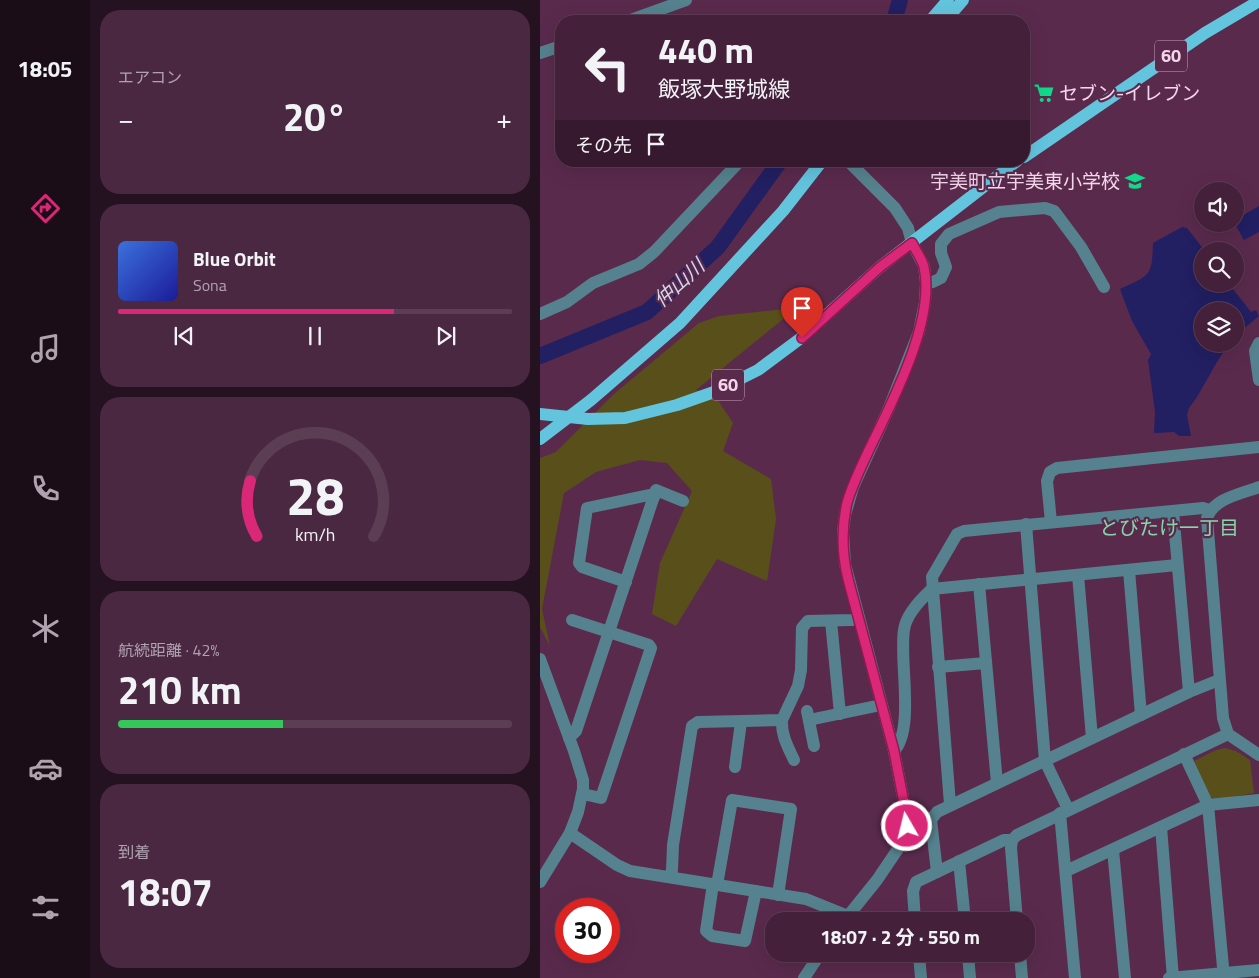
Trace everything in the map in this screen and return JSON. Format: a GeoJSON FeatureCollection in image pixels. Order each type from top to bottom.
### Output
{"type":"FeatureCollection","features":[{"type":"Feature","properties":{"kind":"main road"},"geometry":{"type":"LineString","coordinates":[[935,15],[948,0]]}},
{"type":"Feature","properties":{"kind":"main road"},"geometry":{"type":"LineString","coordinates":[[950,15],[963,0]]}},
{"type":"Feature","properties":{"kind":"main road","name":"60"},"geometry":{"type":"LineString","coordinates":[[1030,153],[1205,33],[1259,1]]}},
{"type":"Feature","properties":{"kind":"main road"},"geometry":{"type":"LineString","coordinates":[[540,440],[591,400],[680,323],[783,211],[817,167]]}},
{"type":"Feature","properties":{"kind":"main road","name":"60"},"geometry":{"type":"LineString","coordinates":[[540,414],[588,419],[625,418],[677,405],[714,392],[758,370],[802,338],[880,267],[1009,167]]}},
{"type":"Feature","properties":{"kind":"street"},"geometry":{"type":"LineString","coordinates":[[645,15],[686,0]]}},
{"type":"Feature","properties":{"kind":"street"},"geometry":{"type":"LineString","coordinates":[[540,54],[555,48]]}},
{"type":"Feature","properties":{"kind":"street"},"geometry":{"type":"LineString","coordinates":[[540,314],[567,302],[593,283],[639,264],[654,252],[734,167]]}},
{"type":"Feature","properties":{"kind":"street"},"geometry":{"type":"LineString","coordinates":[[852,912],[877,880],[906,834],[907,818],[894,751],[848,579],[844,556],[843,531],[848,502],[889,408],[919,332],[923,317],[926,283],[924,266],[912,243],[908,228],[895,208],[854,167]]}},
{"type":"Feature","properties":{"kind":"street"},"geometry":{"type":"LineString","coordinates":[[926,283],[941,278],[946,266],[941,253],[941,244],[949,234],[999,212],[1045,208],[1054,211],[1081,247],[1104,287]]}},
{"type":"Feature","properties":{"kind":"street"},"geometry":{"type":"LineString","coordinates":[[1259,343],[1255,351],[1259,380]]}},
{"type":"Feature","properties":{"kind":"street"},"geometry":{"type":"LineString","coordinates":[[1051,522],[1047,481],[1050,472],[1057,468],[1259,447]]}},
{"type":"Feature","properties":{"kind":"street"},"geometry":{"type":"LineString","coordinates":[[1259,487],[1219,502],[1210,510],[1208,518],[1223,718],[1228,734],[1259,755]]}},
{"type":"Feature","properties":{"kind":"street"},"geometry":{"type":"LineString","coordinates":[[569,738],[576,731],[656,490],[684,501]]}},
{"type":"Feature","properties":{"kind":"street"},"geometry":{"type":"LineString","coordinates":[[626,582],[582,567],[579,563],[587,508],[649,495],[654,497]]}},
{"type":"Feature","properties":{"kind":"street"},"geometry":{"type":"LineString","coordinates":[[950,804],[932,577],[956,534],[964,531],[1026,524],[1203,508],[1210,510]]}},
{"type":"Feature","properties":{"kind":"street"},"geometry":{"type":"LineString","coordinates":[[1173,511],[1188,692]]}},
{"type":"Feature","properties":{"kind":"street"},"geometry":{"type":"LineString","coordinates":[[1026,524],[1045,761],[1064,811],[1066,871],[1075,978]]}},
{"type":"Feature","properties":{"kind":"street"},"geometry":{"type":"LineString","coordinates":[[894,751],[900,744],[902,736],[905,704],[904,630],[916,607],[932,589],[1177,565]]}},
{"type":"Feature","properties":{"kind":"street"},"geometry":{"type":"LineString","coordinates":[[1129,570],[1141,715]]}},
{"type":"Feature","properties":{"kind":"street"},"geometry":{"type":"LineString","coordinates":[[1078,575],[1092,738]]}},
{"type":"Feature","properties":{"kind":"street"},"geometry":{"type":"LineString","coordinates":[[979,584],[997,783]]}},
{"type":"Feature","properties":{"kind":"street"},"geometry":{"type":"LineString","coordinates":[[794,760],[785,739],[782,720],[798,686],[801,670],[802,628],[808,621],[852,620],[859,618]]}},
{"type":"Feature","properties":{"kind":"street"},"geometry":{"type":"LineString","coordinates":[[572,620],[650,645],[651,648],[601,798],[583,794]]}},
{"type":"Feature","properties":{"kind":"street"},"geometry":{"type":"LineString","coordinates":[[832,621],[840,714]]}},
{"type":"Feature","properties":{"kind":"street"},"geometry":{"type":"LineString","coordinates":[[540,660],[569,738],[582,780],[583,794],[570,833],[540,882]]}},
{"type":"Feature","properties":{"kind":"street"},"geometry":{"type":"LineString","coordinates":[[938,668],[986,663]]}},
{"type":"Feature","properties":{"kind":"street"},"geometry":{"type":"LineString","coordinates":[[937,872],[931,820],[937,812],[950,804],[1045,761],[1188,692],[1219,680]]}},
{"type":"Feature","properties":{"kind":"street"},"geometry":{"type":"LineString","coordinates":[[814,746],[808,715],[840,714],[881,705]]}},
{"type":"Feature","properties":{"kind":"street"},"geometry":{"type":"LineString","coordinates":[[670,877],[673,845],[692,726],[698,722],[782,720]]}},
{"type":"Feature","properties":{"kind":"street"},"geometry":{"type":"LineString","coordinates":[[735,767],[741,722]]}},
{"type":"Feature","properties":{"kind":"street"},"geometry":{"type":"LineString","coordinates":[[1017,912],[1011,848],[1012,840],[1021,832],[1228,734]]}},
{"type":"Feature","properties":{"kind":"street"},"geometry":{"type":"LineString","coordinates":[[1184,754],[1208,805],[1224,975]]}},
{"type":"Feature","properties":{"kind":"street"},"geometry":{"type":"LineString","coordinates":[[756,891],[745,940],[712,936],[706,932],[732,800],[791,809],[778,895]]}},
{"type":"Feature","properties":{"kind":"street"},"geometry":{"type":"LineString","coordinates":[[1066,871],[1208,805],[1259,800]]}},
{"type":"Feature","properties":{"kind":"street"},"geometry":{"type":"LineString","coordinates":[[1161,827],[1173,978]]}},
{"type":"Feature","properties":{"kind":"street"},"geometry":{"type":"LineString","coordinates":[[570,833],[617,865],[630,871],[806,899],[832,912]]}},
{"type":"Feature","properties":{"kind":"street"},"geometry":{"type":"LineString","coordinates":[[915,912],[912,891],[916,882],[1004,840],[1012,840]]}},
{"type":"Feature","properties":{"kind":"street"},"geometry":{"type":"LineString","coordinates":[[1113,850],[1125,978]]}},
{"type":"Feature","properties":{"kind":"street"},"geometry":{"type":"LineString","coordinates":[[959,861],[964,912]]}},
{"type":"Feature","properties":{"kind":"street"},"geometry":{"type":"LineString","coordinates":[[804,978],[815,962]]}},
{"type":"Feature","properties":{"kind":"street"},"geometry":{"type":"LineString","coordinates":[[919,962],[921,978]]}},
{"type":"Feature","properties":{"kind":"street"},"geometry":{"type":"LineString","coordinates":[[969,962],[970,978]]}},
{"type":"Feature","properties":{"kind":"street"},"geometry":{"type":"LineString","coordinates":[[1021,962],[1022,978]]}},
{"type":"Feature","properties":{"kind":"street"},"geometry":{"type":"LineString","coordinates":[[1169,978],[1224,975],[1259,970]]}},
{"type":"Feature","properties":{"kind":"shaded area"},"geometry":{"type":"Polygon","coordinates":[[[1259,206],[1259,232],[1244,240],[1240,232],[1244,232],[1244,215],[1259,206]]]}},
{"type":"Feature","properties":{"kind":"shaded area"},"geometry":{"type":"Polygon","coordinates":[[[1182,227],[1187,228],[1198,242],[1194,242],[1194,292],[1235,292],[1243,302],[1194,302],[1194,352],[1224,352],[1189,408],[1187,415],[1191,436],[1179,436],[1174,432],[1154,433],[1155,412],[1148,360],[1151,354],[1132,321],[1120,289],[1138,281],[1147,274],[1152,263],[1153,243],[1182,227]]]}},
{"type":"Feature","properties":{"kind":"shaded area"},"geometry":{"type":"Polygon","coordinates":[[[1244,303],[1251,312],[1256,310],[1259,316],[1244,328],[1244,303]]]}},
{"type":"Feature","properties":{"kind":"shaded area"},"geometry":{"type":"Polygon","coordinates":[[[785,309],[793,311],[696,390],[717,399],[733,423],[723,451],[771,479],[776,519],[767,581],[717,559],[676,626],[652,614],[660,563],[692,491],[667,463],[640,460],[596,472],[564,493],[542,609],[550,646],[540,627],[540,458],[556,452],[614,394],[699,323],[719,316],[785,309]]]}},
{"type":"Feature","properties":{"kind":"shaded area"},"geometry":{"type":"Polygon","coordinates":[[[1225,748],[1236,751],[1250,760],[1254,793],[1216,800],[1209,796],[1194,761],[1216,750],[1225,748]]]}},
{"type":"Feature","properties":{"kind":"waterway","name":"仲山川"},"geometry":{"type":"LineString","coordinates":[[896,15],[900,0]]}},
{"type":"Feature","properties":{"kind":"waterway","name":"仲山川"},"geometry":{"type":"LineString","coordinates":[[540,356],[647,312],[718,247],[776,167]]}},
{"type":"Feature","properties":{"kind":"place","name":"セブン-イレブン"},"geometry":{"type":"Point","coordinates":[1044,93]}},
{"type":"Feature","properties":{"kind":"place","name":"宇美町立宇美東小学校"},"geometry":{"type":"Point","coordinates":[1135,181]}},
{"type":"Feature","properties":{"kind":"district","name":"とびたけ一丁目"},"geometry":{"type":"Point","coordinates":[1169,528]}},
{"type":"Feature","properties":{"kind":"route"},"geometry":{"type":"LineString","coordinates":[[802,338],[880,267],[912,243],[924,266],[926,283],[923,317],[915,343],[889,408],[853,488],[848,502],[843,531],[844,564],[894,751],[907,826]]}}]}
